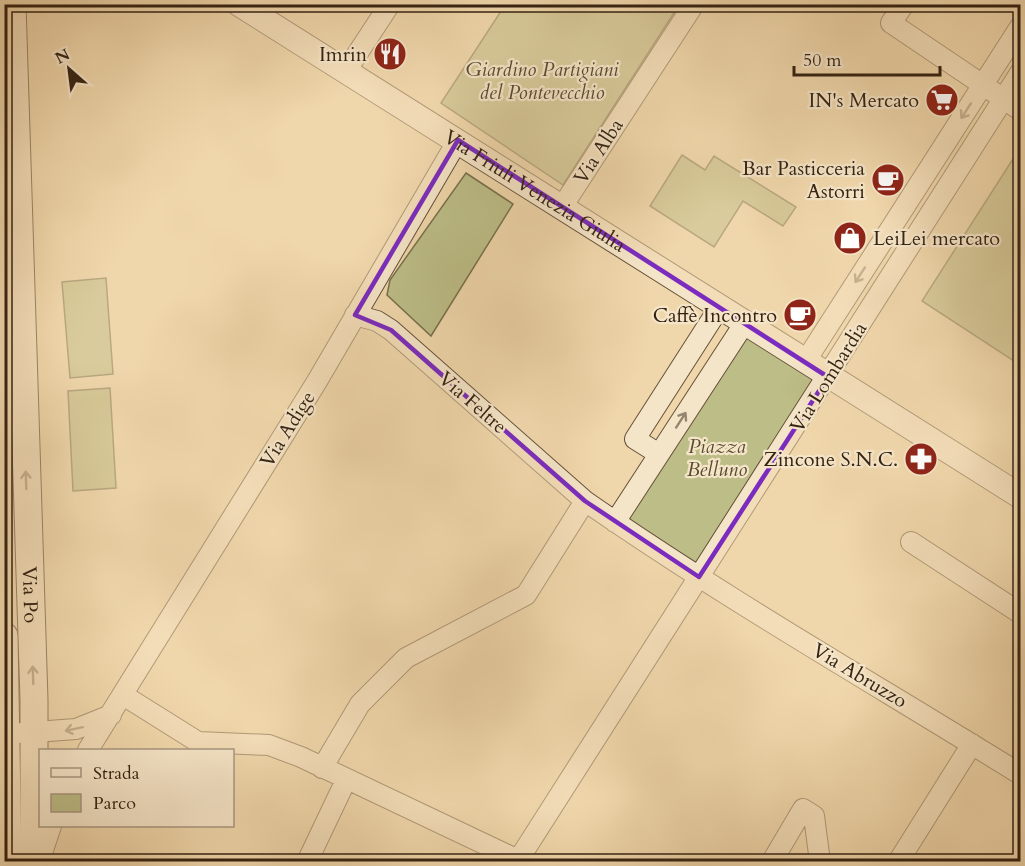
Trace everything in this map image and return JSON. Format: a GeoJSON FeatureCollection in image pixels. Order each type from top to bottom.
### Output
{"type":"FeatureCollection","features":[{"type":"Feature","properties":{"kind":"main road","name":"Via Po"},"geometry":{"type":"LineString","coordinates":[[12,4],[9,59],[34,733],[34,861]]}},
{"type":"Feature","properties":{"kind":"main road","name":"Via Po"},"geometry":{"type":"LineString","coordinates":[[4,636],[8,861]]}},
{"type":"Feature","properties":{"kind":"street","name":"Via Friuli Venezia Giulia"},"geometry":{"type":"LineString","coordinates":[[239,4],[458,140],[718,308],[1020,496]]}},
{"type":"Feature","properties":{"kind":"street"},"geometry":{"type":"LineString","coordinates":[[346,72],[390,4]]}},
{"type":"Feature","properties":{"kind":"street","name":"Via Alba"},"geometry":{"type":"LineString","coordinates":[[562,207],[694,4]]}},
{"type":"Feature","properties":{"kind":"street"},"geometry":{"type":"LineString","coordinates":[[904,4],[891,23],[1020,110]]}},
{"type":"Feature","properties":{"kind":"street","name":"Via Lombardia"},"geometry":{"type":"LineString","coordinates":[[805,362],[1020,27]]}},
{"type":"Feature","properties":{"kind":"street","name":"Via Lombardia"},"geometry":{"type":"LineString","coordinates":[[517,861],[1020,73]]}},
{"type":"Feature","properties":{"kind":"street","name":"Via Adige"},"geometry":{"type":"LineString","coordinates":[[89,749],[355,315],[458,140]]}},
{"type":"Feature","properties":{"kind":"street"},"geometry":{"type":"LineString","coordinates":[[659,454],[635,439],[718,308]]}},
{"type":"Feature","properties":{"kind":"street","name":"Via Feltre"},"geometry":{"type":"LineString","coordinates":[[355,315],[377,321],[391,330],[585,501]]}},
{"type":"Feature","properties":{"kind":"street"},"geometry":{"type":"LineString","coordinates":[[615,522],[744,324]]}},
{"type":"Feature","properties":{"kind":"street"},"geometry":{"type":"LineString","coordinates":[[322,768],[360,705],[406,658],[526,595],[585,501],[699,577]]}},
{"type":"Feature","properties":{"kind":"street"},"geometry":{"type":"LineString","coordinates":[[911,542],[1020,613]]}},
{"type":"Feature","properties":{"kind":"street","name":"Via Abruzzo"},"geometry":{"type":"LineString","coordinates":[[699,577],[1020,774]]}},
{"type":"Feature","properties":{"kind":"street"},"geometry":{"type":"LineString","coordinates":[[123,695],[198,742],[269,745],[517,861]]}},
{"type":"Feature","properties":{"kind":"street"},"geometry":{"type":"LineString","coordinates":[[7,733],[76,729],[111,715]]}},
{"type":"Feature","properties":{"kind":"street"},"geometry":{"type":"LineString","coordinates":[[898,861],[972,744]]}},
{"type":"Feature","properties":{"kind":"street"},"geometry":{"type":"LineString","coordinates":[[307,861],[346,780]]}},
{"type":"Feature","properties":{"kind":"street"},"geometry":{"type":"LineString","coordinates":[[774,858],[803,809],[814,816],[820,861]]}},
{"type":"Feature","properties":{"kind":"street"},"geometry":{"type":"LineString","coordinates":[[39,861],[50,827]]}},
{"type":"Feature","properties":{"kind":"highlighted area"},"geometry":{"type":"Polygon","coordinates":[[[458,140],[828,377],[699,577],[585,501],[391,330],[355,315],[458,140]]]}},
{"type":"Feature","properties":{"kind":"green space","name":"Giardino Partigiani del Pontevecchio"},"geometry":{"type":"Polygon","coordinates":[[[505,5],[679,5],[563,185],[441,103],[505,5]]]}},
{"type":"Feature","properties":{"kind":"green space"},"geometry":{"type":"Polygon","coordinates":[[[1020,148],[1020,365],[922,301],[1020,148]]]}},
{"type":"Feature","properties":{"kind":"green space"},"geometry":{"type":"Polygon","coordinates":[[[682,155],[705,170],[714,156],[796,207],[783,226],[743,201],[714,247],[650,206],[682,155]]]}},
{"type":"Feature","properties":{"kind":"green space"},"geometry":{"type":"Polygon","coordinates":[[[466,173],[513,204],[431,336],[387,295],[390,280],[466,173]]]}},
{"type":"Feature","properties":{"kind":"green space"},"geometry":{"type":"Polygon","coordinates":[[[106,278],[113,374],[70,378],[62,282],[106,278]]]}},
{"type":"Feature","properties":{"kind":"green space","name":"Piazza Belluno"},"geometry":{"type":"Polygon","coordinates":[[[744,324],[828,377],[699,577],[615,522],[744,324]]]}},
{"type":"Feature","properties":{"kind":"green space"},"geometry":{"type":"Polygon","coordinates":[[[110,388],[116,488],[73,491],[68,391],[110,388]]]}},
{"type":"Feature","properties":{"kind":"place","name":"Imrin"},"geometry":{"type":"Point","coordinates":[390,54]}},
{"type":"Feature","properties":{"kind":"place","name":"IN's Mercato"},"geometry":{"type":"Point","coordinates":[942,100]}},
{"type":"Feature","properties":{"kind":"place","name":"Bar Pasticceria Astorri"},"geometry":{"type":"Point","coordinates":[888,180]}},
{"type":"Feature","properties":{"kind":"place","name":"LeiLei mercato"},"geometry":{"type":"Point","coordinates":[850,238]}},
{"type":"Feature","properties":{"kind":"place","name":"Caffè Incontro"},"geometry":{"type":"Point","coordinates":[800,315]}},
{"type":"Feature","properties":{"kind":"place","name":"Zincone S.N.C."},"geometry":{"type":"Point","coordinates":[921,459]}}]}
